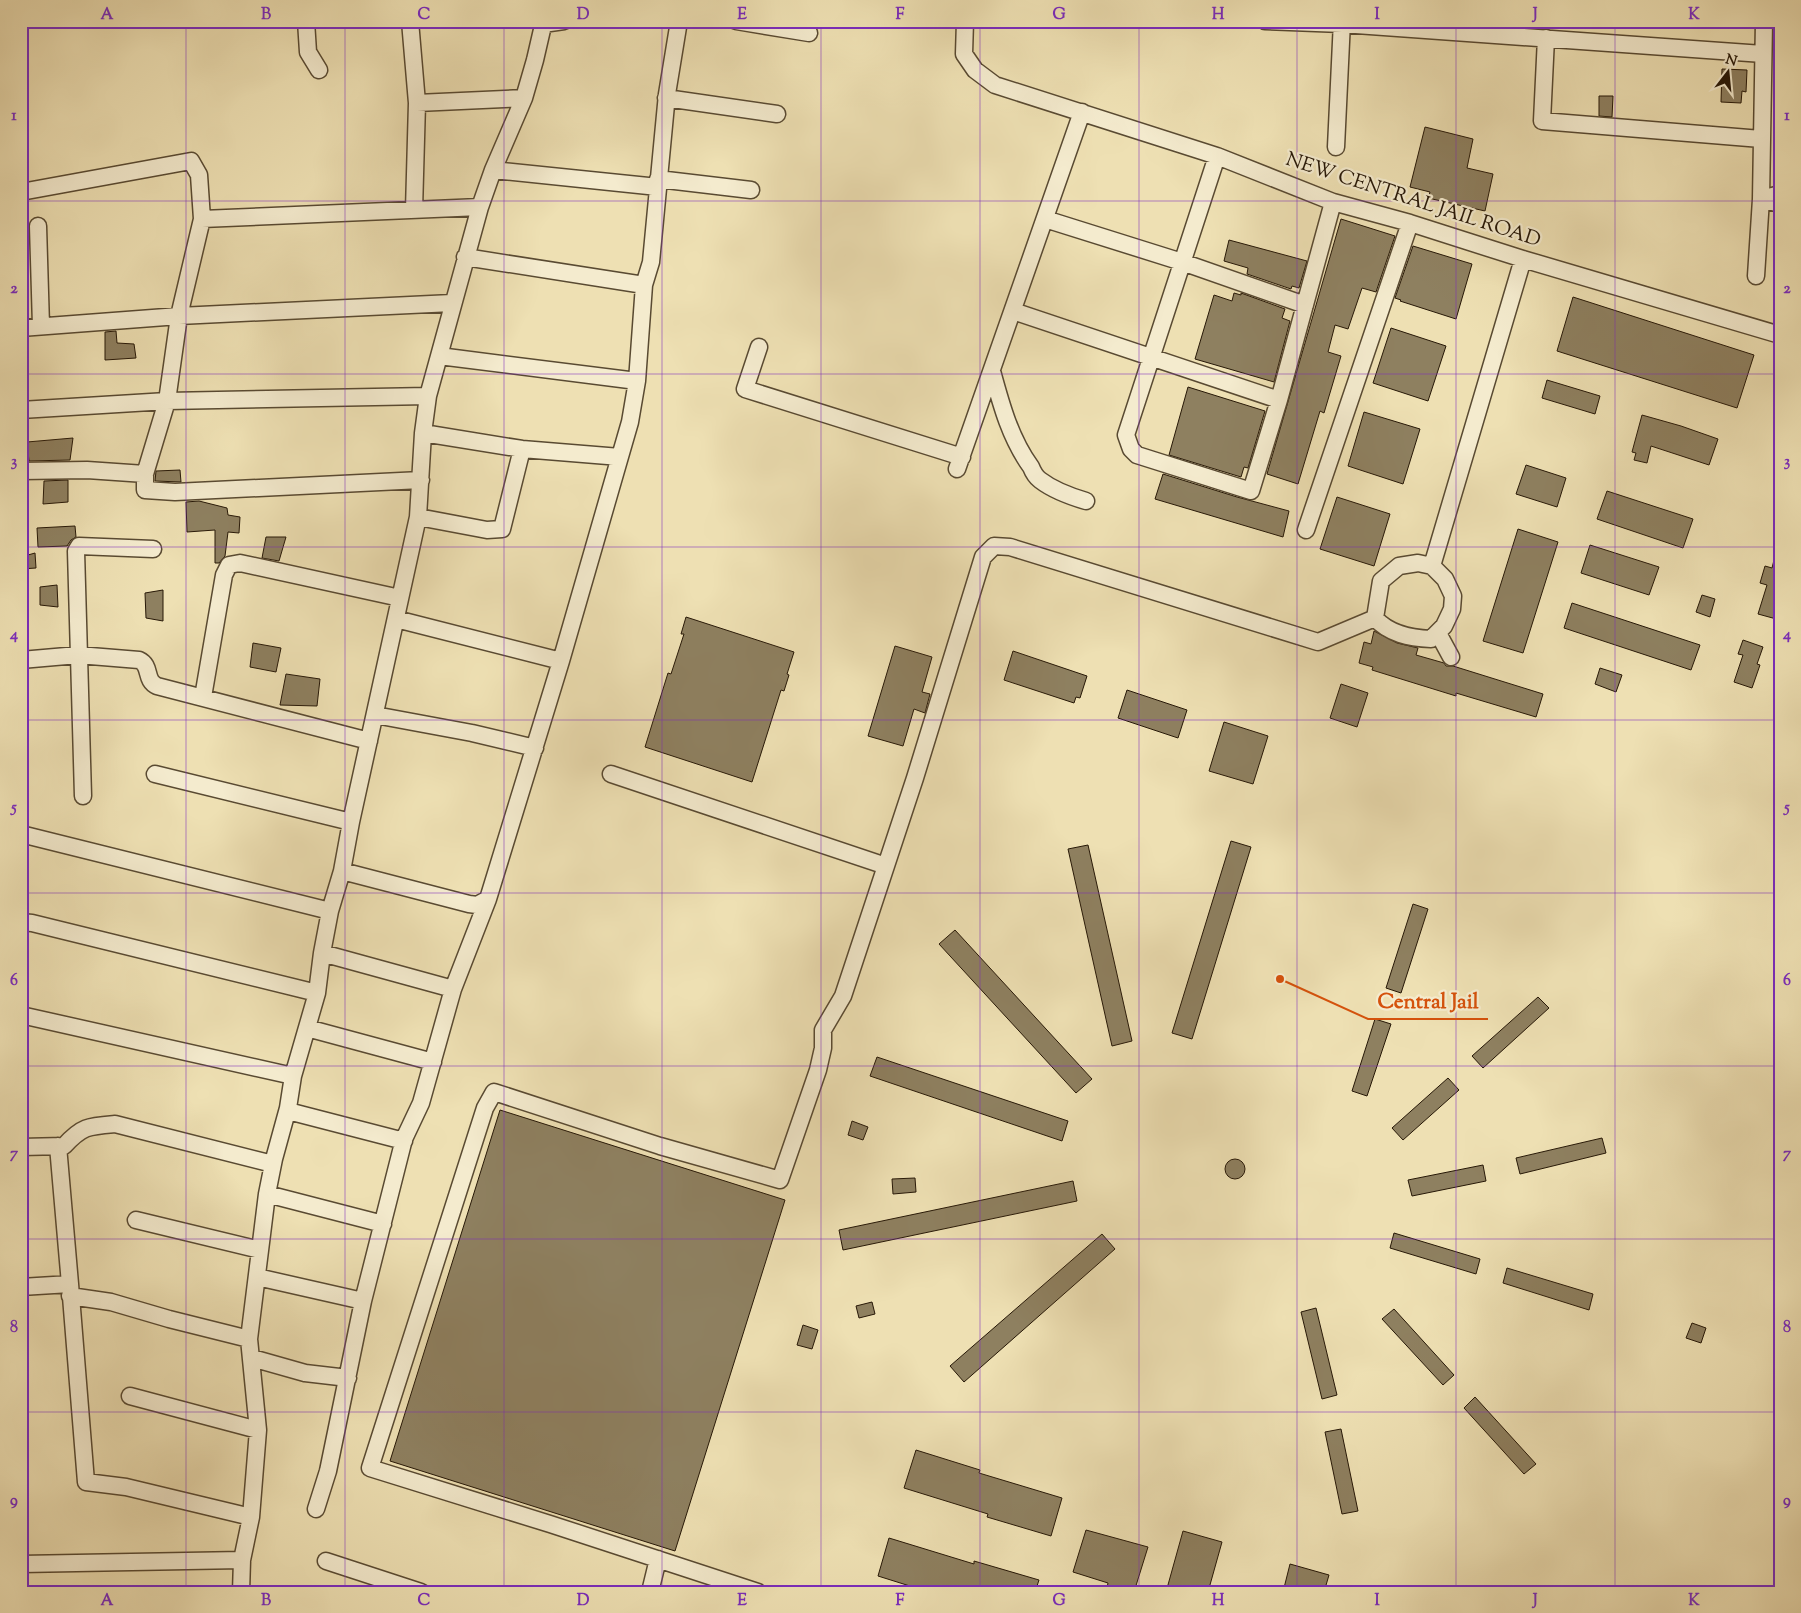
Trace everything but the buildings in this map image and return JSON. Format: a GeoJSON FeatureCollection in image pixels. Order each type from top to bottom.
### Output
{"type":"FeatureCollection","features":[{"type":"Feature","properties":{"kind":"street"},"geometry":{"type":"LineString","coordinates":[[306,21],[308,52],[319,70]]}},
{"type":"Feature","properties":{"kind":"street"},"geometry":{"type":"LineString","coordinates":[[410,21],[417,103],[414,210]]}},
{"type":"Feature","properties":{"kind":"street"},"geometry":{"type":"LineString","coordinates":[[241,1592],[242,1560],[251,1517],[258,1430],[249,1339],[267,1194],[273,1164],[288,1111],[293,1076],[316,993],[330,911],[342,871],[418,517],[423,433],[428,396],[452,302],[480,207],[493,170],[524,98],[543,23],[564,21]]}},
{"type":"Feature","properties":{"kind":"street"},"geometry":{"type":"LineString","coordinates":[[316,1509],[328,1471],[363,1302],[404,1142],[421,1103],[452,989],[488,899],[562,661],[630,422],[637,381],[644,286],[651,262],[666,98],[679,21]]}},
{"type":"Feature","properties":{"kind":"street"},"geometry":{"type":"LineString","coordinates":[[736,21],[809,33]]}},
{"type":"Feature","properties":{"kind":"street","name":"NEW CENTRAL JAIL ROAD"},"geometry":{"type":"LineString","coordinates":[[965,21],[964,54],[975,70],[995,85],[1217,156],[1333,202],[1410,223],[1523,259],[1780,335]]}},
{"type":"Feature","properties":{"kind":"street"},"geometry":{"type":"LineString","coordinates":[[1265,21],[1342,23],[1763,54]]}},
{"type":"Feature","properties":{"kind":"street"},"geometry":{"type":"LineString","coordinates":[[1756,276],[1761,199],[1764,21]]}},
{"type":"Feature","properties":{"kind":"street"},"geometry":{"type":"LineString","coordinates":[[1336,147],[1342,23]]}},
{"type":"Feature","properties":{"kind":"street"},"geometry":{"type":"LineString","coordinates":[[1546,38],[1542,121],[1761,139]]}},
{"type":"Feature","properties":{"kind":"street"},"geometry":{"type":"LineString","coordinates":[[417,103],[524,98]]}},
{"type":"Feature","properties":{"kind":"street"},"geometry":{"type":"LineString","coordinates":[[666,98],[777,114]]}},
{"type":"Feature","properties":{"kind":"street"},"geometry":{"type":"LineString","coordinates":[[759,347],[746,389],[959,463],[1082,112]]}},
{"type":"Feature","properties":{"kind":"street"},"geometry":{"type":"LineString","coordinates":[[1217,156],[1126,435],[1131,449],[1137,455],[1251,491],[1280,400],[1333,202]]}},
{"type":"Feature","properties":{"kind":"street"},"geometry":{"type":"LineString","coordinates":[[21,192],[191,161],[199,175],[202,219],[179,316],[167,401],[145,474],[145,490],[175,492],[421,480]]}},
{"type":"Feature","properties":{"kind":"street"},"geometry":{"type":"LineString","coordinates":[[493,170],[750,190]]}},
{"type":"Feature","properties":{"kind":"street"},"geometry":{"type":"LineString","coordinates":[[1761,199],[1780,194]]}},
{"type":"Feature","properties":{"kind":"street"},"geometry":{"type":"LineString","coordinates":[[1761,199],[1780,204]]}},
{"type":"Feature","properties":{"kind":"street"},"geometry":{"type":"LineString","coordinates":[[202,219],[480,207]]}},
{"type":"Feature","properties":{"kind":"street"},"geometry":{"type":"LineString","coordinates":[[1045,219],[1182,262],[1305,305]]}},
{"type":"Feature","properties":{"kind":"street"},"geometry":{"type":"LineString","coordinates":[[1306,530],[1410,223]]}},
{"type":"Feature","properties":{"kind":"street"},"geometry":{"type":"LineString","coordinates":[[38,226],[41,326]]}},
{"type":"Feature","properties":{"kind":"street"},"geometry":{"type":"LineString","coordinates":[[465,257],[644,286]]}},
{"type":"Feature","properties":{"kind":"street"},"geometry":{"type":"LineString","coordinates":[[1432,566],[1523,259]]}},
{"type":"Feature","properties":{"kind":"street"},"geometry":{"type":"LineString","coordinates":[[21,328],[179,316],[452,302]]}},
{"type":"Feature","properties":{"kind":"street"},"geometry":{"type":"LineString","coordinates":[[1012,311],[1280,400]]}},
{"type":"Feature","properties":{"kind":"street"},"geometry":{"type":"LineString","coordinates":[[439,356],[637,381]]}},
{"type":"Feature","properties":{"kind":"street"},"geometry":{"type":"LineString","coordinates":[[992,370],[1007,421],[1025,460],[1038,479],[1057,491],[1086,501]]}},
{"type":"Feature","properties":{"kind":"street"},"geometry":{"type":"LineString","coordinates":[[21,410],[167,401],[428,396]]}},
{"type":"Feature","properties":{"kind":"street"},"geometry":{"type":"LineString","coordinates":[[423,433],[522,449],[620,457]]}},
{"type":"Feature","properties":{"kind":"street"},"geometry":{"type":"LineString","coordinates":[[418,517],[487,530],[502,529],[522,449]]}},
{"type":"Feature","properties":{"kind":"street"},"geometry":{"type":"LineString","coordinates":[[21,471],[87,470],[145,474]]}},
{"type":"Feature","properties":{"kind":"street"},"geometry":{"type":"LineString","coordinates":[[83,796],[76,551],[79,546],[153,549]]}},
{"type":"Feature","properties":{"kind":"street"},"geometry":{"type":"LineString","coordinates":[[758,1592],[370,1468],[485,1108],[494,1092],[660,1146],[780,1180],[818,1070],[823,1048],[823,1030],[843,996],[915,778],[983,558],[994,546],[1010,547],[1318,642],[1375,618]]}},
{"type":"Feature","properties":{"kind":"street"},"geometry":{"type":"LineString","coordinates":[[203,697],[224,575],[230,565],[240,563],[400,598]]}},
{"type":"Feature","properties":{"kind":"street"},"geometry":{"type":"LineString","coordinates":[[1418,563],[1432,566],[1445,579],[1453,596],[1452,609],[1444,626],[1431,639],[1398,633],[1383,626],[1375,618],[1376,602],[1381,581],[1399,566],[1418,563]]}},
{"type":"Feature","properties":{"kind":"street"},"geometry":{"type":"LineString","coordinates":[[396,619],[562,661]]}},
{"type":"Feature","properties":{"kind":"street"},"geometry":{"type":"LineString","coordinates":[[1438,632],[1452,657]]}},
{"type":"Feature","properties":{"kind":"street"},"geometry":{"type":"LineString","coordinates":[[21,660],[78,655],[139,660],[145,662],[148,666],[151,683],[369,741]]}},
{"type":"Feature","properties":{"kind":"street"},"geometry":{"type":"LineString","coordinates":[[375,715],[472,733],[535,748]]}},
{"type":"Feature","properties":{"kind":"street"},"geometry":{"type":"LineString","coordinates":[[155,774],[351,822]]}},
{"type":"Feature","properties":{"kind":"street"},"geometry":{"type":"LineString","coordinates":[[611,774],[886,866]]}},
{"type":"Feature","properties":{"kind":"street"},"geometry":{"type":"LineString","coordinates":[[25,835],[330,911]]}},
{"type":"Feature","properties":{"kind":"street"},"geometry":{"type":"LineString","coordinates":[[342,871],[469,904],[477,905],[488,899]]}},
{"type":"Feature","properties":{"kind":"street"},"geometry":{"type":"LineString","coordinates":[[21,922],[42,925],[316,993]]}},
{"type":"Feature","properties":{"kind":"street"},"geometry":{"type":"LineString","coordinates":[[322,953],[452,989]]}},
{"type":"Feature","properties":{"kind":"street"},"geometry":{"type":"LineString","coordinates":[[21,1015],[293,1076]]}},
{"type":"Feature","properties":{"kind":"street"},"geometry":{"type":"LineString","coordinates":[[307,1028],[433,1062]]}},
{"type":"Feature","properties":{"kind":"street"},"geometry":{"type":"LineString","coordinates":[[288,1111],[404,1142]]}},
{"type":"Feature","properties":{"kind":"street"},"geometry":{"type":"LineString","coordinates":[[21,1147],[64,1146],[76,1132],[93,1126],[115,1124],[273,1164]]}},
{"type":"Feature","properties":{"kind":"street"},"geometry":{"type":"LineString","coordinates":[[58,1146],[86,1482],[126,1487],[251,1517]]}},
{"type":"Feature","properties":{"kind":"street"},"geometry":{"type":"LineString","coordinates":[[267,1194],[383,1224]]}},
{"type":"Feature","properties":{"kind":"street"},"geometry":{"type":"LineString","coordinates":[[136,1220],[260,1250]]}},
{"type":"Feature","properties":{"kind":"street"},"geometry":{"type":"LineString","coordinates":[[257,1277],[363,1302]]}},
{"type":"Feature","properties":{"kind":"street"},"geometry":{"type":"LineString","coordinates":[[21,1287],[70,1290],[169,1319],[249,1339]]}},
{"type":"Feature","properties":{"kind":"street"},"geometry":{"type":"LineString","coordinates":[[252,1358],[305,1373],[348,1378]]}},
{"type":"Feature","properties":{"kind":"street"},"geometry":{"type":"LineString","coordinates":[[130,1396],[258,1430]]}},
{"type":"Feature","properties":{"kind":"street"},"geometry":{"type":"LineString","coordinates":[[650,1592],[658,1559]]}},
{"type":"Feature","properties":{"kind":"street"},"geometry":{"type":"LineString","coordinates":[[21,1564],[242,1560]]}},
{"type":"Feature","properties":{"kind":"street"},"geometry":{"type":"LineString","coordinates":[[326,1561],[421,1592]]}},
{"type":"Feature","properties":{"kind":"place","name":"Central Jail"},"geometry":{"type":"Point","coordinates":[1280,979]}}]}
